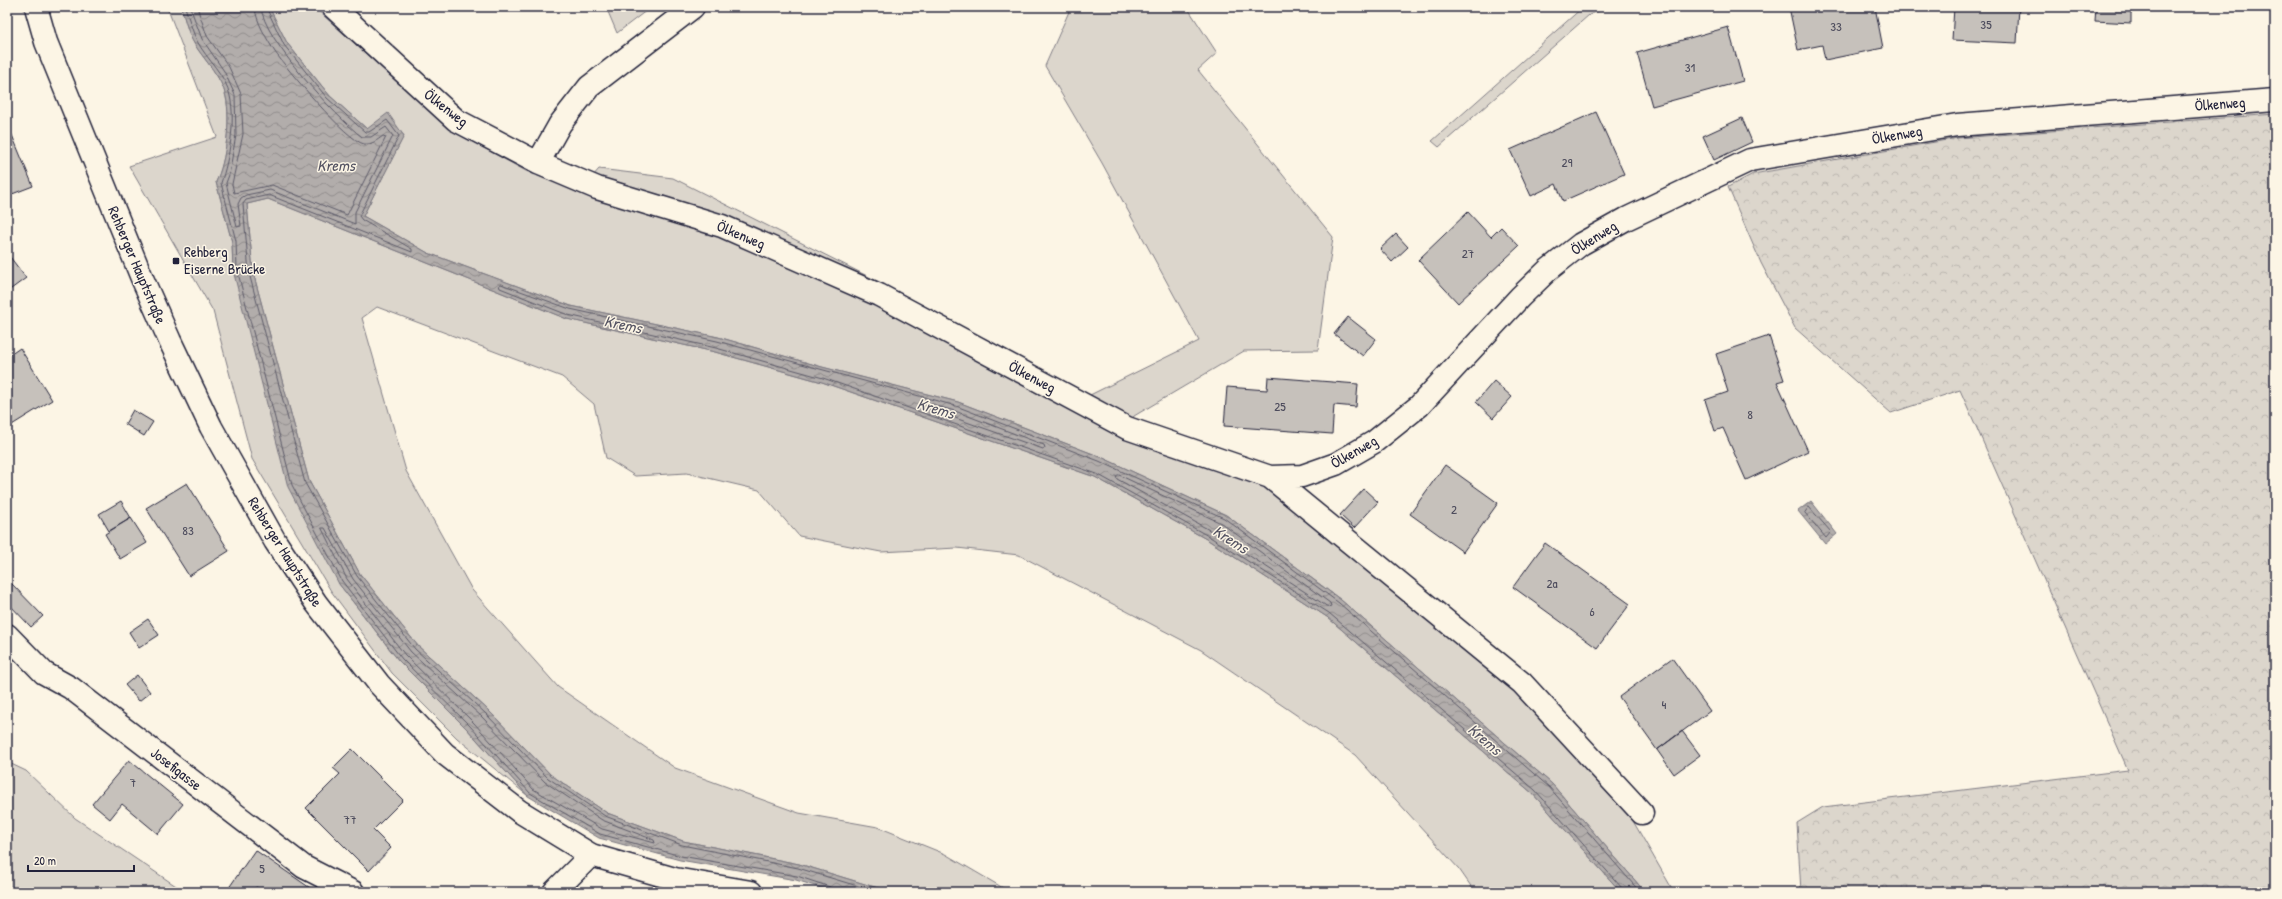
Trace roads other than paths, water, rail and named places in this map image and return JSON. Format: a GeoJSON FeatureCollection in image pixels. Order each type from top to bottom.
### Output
{"type":"FeatureCollection","features":[{"type":"Feature","properties":{"kind":"street","name":"Rehberger Hauptstraße"},"geometry":{"type":"LineString","coordinates":[[36,7],[46,42],[170,341],[211,427],[275,541],[316,602],[379,684],[445,754],[519,811],[591,855],[675,879],[751,892]]}},
{"type":"Feature","properties":{"kind":"street","name":"Ölkenweg"},"geometry":{"type":"LineString","coordinates":[[333,7],[456,120],[538,163],[597,188],[722,226],[879,295],[1127,428],[1270,477],[1302,476],[1330,467],[1374,442],[1419,406],[1520,297],[1548,270],[1581,244],[1626,219],[1750,160],[1957,125],[2275,100]]}},
{"type":"Feature","properties":{"kind":"street"},"geometry":{"type":"LineString","coordinates":[[538,163],[560,124],[589,87],[693,7]]}},
{"type":"Feature","properties":{"kind":"street"},"geometry":{"type":"LineString","coordinates":[[1270,477],[1522,683],[1642,812]]}},
{"type":"Feature","properties":{"kind":"street","name":"Josefigasse"},"geometry":{"type":"LineString","coordinates":[[7,635],[44,672],[71,688],[304,867],[353,892]]}},
{"type":"Feature","properties":{"kind":"street"},"geometry":{"type":"LineString","coordinates":[[554,892],[591,855]]}},
{"type":"Feature","properties":{"kind":"water","name":"Krems"},"geometry":{"type":"Polygon","coordinates":[[[181,7],[269,7],[287,43],[330,96],[367,129],[388,113],[404,136],[363,216],[428,253],[571,306],[718,337],[822,367],[958,402],[1101,457],[1226,515],[1341,600],[1552,784],[1645,892],[1621,892],[1532,793],[1327,617],[1208,540],[1095,477],[822,382],[715,352],[567,319],[268,199],[247,204],[253,272],[309,481],[360,574],[418,646],[488,710],[551,775],[607,813],[683,841],[799,864],[891,892],[834,892],[796,880],[680,860],[599,838],[528,796],[467,729],[399,661],[339,584],[288,487],[233,270],[232,242],[216,182],[220,173],[227,140],[228,117],[226,97],[217,76],[193,41],[181,7]]]}},
{"type":"Feature","properties":{"kind":"water"},"geometry":{"type":"Polygon","coordinates":[[[1811,501],[1837,534],[1825,544],[1798,511],[1811,501]]]}},
{"type":"Feature","properties":{"kind":"place","name":"Rehberg Eiserne Brücke"},"geometry":{"type":"Point","coordinates":[176,261]}}]}
